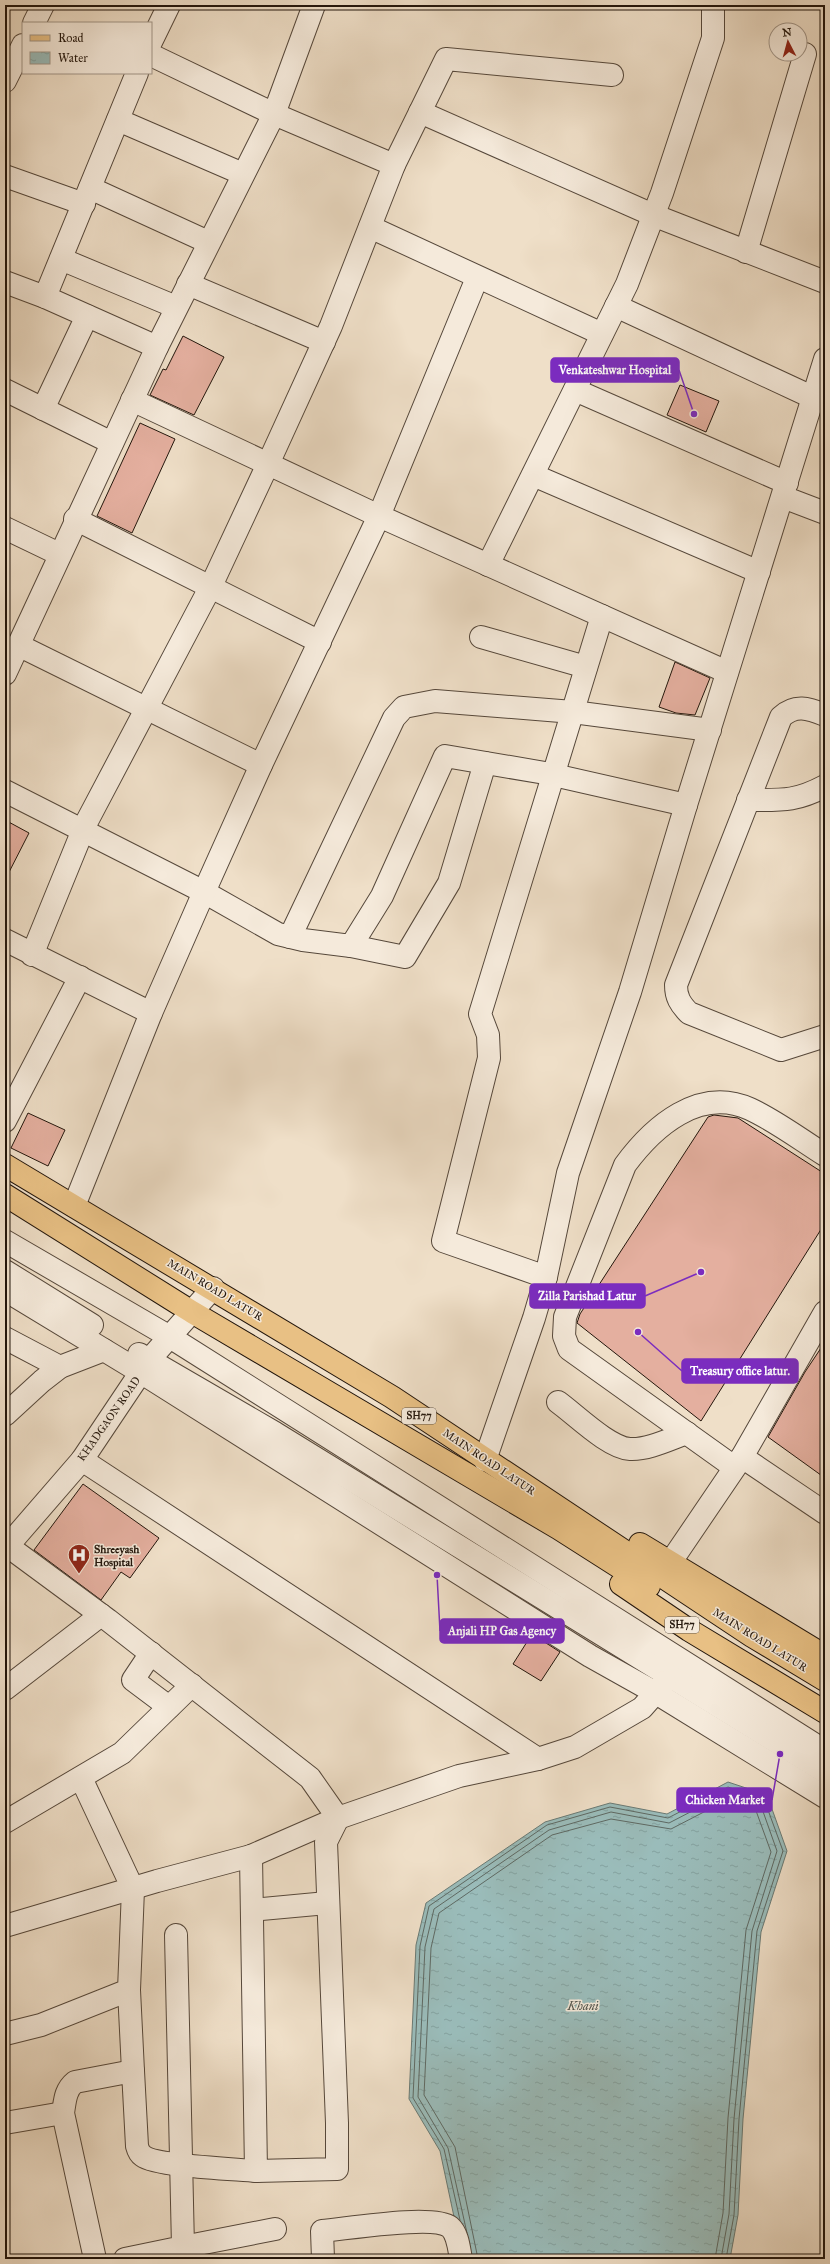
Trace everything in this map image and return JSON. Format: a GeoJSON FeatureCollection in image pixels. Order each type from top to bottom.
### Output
{"type":"FeatureCollection","features":[{"type":"Feature","properties":{"kind":"main road","name":"MAIN ROAD LATUR"},"geometry":{"type":"LineString","coordinates":[[5,1164],[392,1397],[485,1460],[513,1490],[825,1696]]}},
{"type":"Feature","properties":{"kind":"main road","name":"MAIN ROAD LATUR"},"geometry":{"type":"LineString","coordinates":[[5,1195],[192,1312],[513,1490],[825,1680]]}},
{"type":"Feature","properties":{"kind":"main road","name":"SH77"},"geometry":{"type":"LineString","coordinates":[[513,1490],[572,1502],[825,1656]]}},
{"type":"Feature","properties":{"kind":"main road","name":"SH77"},"geometry":{"type":"LineString","coordinates":[[513,1490],[540,1534],[640,1597],[689,1630],[825,1712]]}},
{"type":"Feature","properties":{"kind":"street"},"geometry":{"type":"LineString","coordinates":[[34,22],[43,5]]}},
{"type":"Feature","properties":{"kind":"street"},"geometry":{"type":"LineString","coordinates":[[152,40],[169,5]]}},
{"type":"Feature","properties":{"kind":"street"},"geometry":{"type":"LineString","coordinates":[[5,674],[44,592],[59,554],[176,307],[274,114],[314,5]]}},
{"type":"Feature","properties":{"kind":"street"},"geometry":{"type":"LineString","coordinates":[[488,565],[627,284],[654,215],[713,38],[713,5]]}},
{"type":"Feature","properties":{"kind":"street"},"geometry":{"type":"LineString","coordinates":[[5,81],[22,47]]}},
{"type":"Feature","properties":{"kind":"street"},"geometry":{"type":"LineString","coordinates":[[152,55],[274,114],[394,165]]}},
{"type":"Feature","properties":{"kind":"street"},"geometry":{"type":"LineString","coordinates":[[32,955],[83,830],[211,587],[268,464],[324,342],[394,165],[446,59],[612,75]]}},
{"type":"Feature","properties":{"kind":"street"},"geometry":{"type":"LineString","coordinates":[[746,252],[803,62]]}},
{"type":"Feature","properties":{"kind":"street"},"geometry":{"type":"LineString","coordinates":[[45,297],[137,74]]}},
{"type":"Feature","properties":{"kind":"street"},"geometry":{"type":"LineString","coordinates":[[420,112],[654,215],[825,282]]}},
{"type":"Feature","properties":{"kind":"street"},"geometry":{"type":"LineString","coordinates":[[118,120],[243,174]]}},
{"type":"Feature","properties":{"kind":"street"},"geometry":{"type":"LineString","coordinates":[[5,176],[87,196],[208,242]]}},
{"type":"Feature","properties":{"kind":"street"},"geometry":{"type":"LineString","coordinates":[[370,227],[477,278],[602,334]]}},
{"type":"Feature","properties":{"kind":"street"},"geometry":{"type":"LineString","coordinates":[[61,259],[176,307]]}},
{"type":"Feature","properties":{"kind":"street"},"geometry":{"type":"LineString","coordinates":[[74,1206],[151,1014],[260,765],[379,516],[477,278]]}},
{"type":"Feature","properties":{"kind":"street"},"geometry":{"type":"LineString","coordinates":[[5,282],[45,297],[157,347]]}},
{"type":"Feature","properties":{"kind":"street"},"geometry":{"type":"LineString","coordinates":[[188,284],[324,342]]}},
{"type":"Feature","properties":{"kind":"street"},"geometry":{"type":"LineString","coordinates":[[616,306],[814,398]]}},
{"type":"Feature","properties":{"kind":"street"},"geometry":{"type":"LineString","coordinates":[[43,409],[87,316]]}},
{"type":"Feature","properties":{"kind":"street"},"geometry":{"type":"LineString","coordinates":[[485,1460],[534,1318],[546,1277],[568,1173],[630,992],[686,806],[825,359]]}},
{"type":"Feature","properties":{"kind":"street"},"geometry":{"type":"LineString","coordinates":[[5,390],[112,443]]}},
{"type":"Feature","properties":{"kind":"street"},"geometry":{"type":"LineString","coordinates":[[575,390],[785,490],[825,513]]}},
{"type":"Feature","properties":{"kind":"street"},"geometry":{"type":"LineString","coordinates":[[132,400],[379,516],[728,672]]}},
{"type":"Feature","properties":{"kind":"street"},"geometry":{"type":"LineString","coordinates":[[533,475],[759,572]]}},
{"type":"Feature","properties":{"kind":"street"},"geometry":{"type":"LineString","coordinates":[[76,520],[320,642]]}},
{"type":"Feature","properties":{"kind":"street"},"geometry":{"type":"LineString","coordinates":[[5,528],[59,554]]}},
{"type":"Feature","properties":{"kind":"street"},"geometry":{"type":"LineString","coordinates":[[546,1277],[443,1241],[489,1058],[488,1035],[480,1014],[602,616]]}},
{"type":"Feature","properties":{"kind":"street"},"geometry":{"type":"LineString","coordinates":[[481,636],[586,667]]}},
{"type":"Feature","properties":{"kind":"street"},"geometry":{"type":"LineString","coordinates":[[18,646],[260,765]]}},
{"type":"Feature","properties":{"kind":"street"},"geometry":{"type":"LineString","coordinates":[[290,937],[394,718],[404,707],[435,701],[573,712],[710,730]]}},
{"type":"Feature","properties":{"kind":"street"},"geometry":{"type":"LineString","coordinates":[[825,715],[810,708],[798,708],[788,710],[780,717],[676,985],[676,994],[680,1004],[689,1013],[781,1050],[790,1049],[825,1036]]}},
{"type":"Feature","properties":{"kind":"street"},"geometry":{"type":"LineString","coordinates":[[351,946],[382,896],[445,756],[554,775],[686,806]]}},
{"type":"Feature","properties":{"kind":"street"},"geometry":{"type":"LineString","coordinates":[[5,791],[204,892],[278,934],[351,946],[405,957],[449,883],[486,763]]}},
{"type":"Feature","properties":{"kind":"street"},"geometry":{"type":"LineString","coordinates":[[748,800],[790,800],[810,794],[825,786]]}},
{"type":"Feature","properties":{"kind":"street"},"geometry":{"type":"LineString","coordinates":[[5,940],[151,1014]]}},
{"type":"Feature","properties":{"kind":"street"},"geometry":{"type":"LineString","coordinates":[[5,1120],[80,977]]}},
{"type":"Feature","properties":{"kind":"street"},"geometry":{"type":"LineString","coordinates":[[825,1155],[750,1109],[724,1103],[708,1103],[683,1111],[658,1128],[641,1144],[625,1165],[565,1317],[564,1336],[569,1349],[687,1433],[825,1513]]}},
{"type":"Feature","properties":{"kind":"street"},"geometry":{"type":"LineString","coordinates":[[5,1241],[170,1337],[676,1669],[825,1772]]}},
{"type":"Feature","properties":{"kind":"street"},"geometry":{"type":"LineString","coordinates":[[5,1271],[145,1366],[543,1626],[656,1693],[825,1797]]}},
{"type":"Feature","properties":{"kind":"street","name":"KHADGAON ROAD"},"geometry":{"type":"LineString","coordinates":[[7,1548],[82,1460],[145,1366],[213,1288]]}},
{"type":"Feature","properties":{"kind":"street"},"geometry":{"type":"LineString","coordinates":[[5,1290],[104,1350],[145,1366],[275,1433],[676,1669],[825,1751]]}},
{"type":"Feature","properties":{"kind":"street"},"geometry":{"type":"LineString","coordinates":[[670,1563],[738,1462],[825,1313]]}},
{"type":"Feature","properties":{"kind":"street"},"geometry":{"type":"LineString","coordinates":[[5,1338],[60,1368]]}},
{"type":"Feature","properties":{"kind":"street"},"geometry":{"type":"LineString","coordinates":[[5,1414],[42,1381],[60,1368],[104,1350]]}},
{"type":"Feature","properties":{"kind":"street"},"geometry":{"type":"LineString","coordinates":[[558,1402],[614,1445],[630,1449],[687,1433]]}},
{"type":"Feature","properties":{"kind":"street"},"geometry":{"type":"LineString","coordinates":[[82,1460],[538,1760]]}},
{"type":"Feature","properties":{"kind":"street"},"geometry":{"type":"LineString","coordinates":[[7,1548],[152,1653],[310,1778],[338,1818]]}},
{"type":"Feature","properties":{"kind":"street"},"geometry":{"type":"LineString","coordinates":[[5,1689],[101,1615]]}},
{"type":"Feature","properties":{"kind":"street"},"geometry":{"type":"LineString","coordinates":[[152,1653],[133,1680],[169,1707]]}},
{"type":"Feature","properties":{"kind":"street"},"geometry":{"type":"LineString","coordinates":[[5,1926],[251,1856],[338,1818],[459,1776],[538,1760],[575,1747],[642,1708],[676,1669]]}},
{"type":"Feature","properties":{"kind":"street"},"geometry":{"type":"LineString","coordinates":[[5,1822],[122,1754],[192,1684]]}},
{"type":"Feature","properties":{"kind":"street"},"geometry":{"type":"LineString","coordinates":[[81,1778],[133,1889],[129,1990],[137,2146],[141,2155],[147,2159],[180,2166],[256,2171],[337,2169],[337,2123],[327,1903],[326,1842],[338,1818]]}},
{"type":"Feature","properties":{"kind":"street"},"geometry":{"type":"LineString","coordinates":[[251,1856],[256,2171]]}},
{"type":"Feature","properties":{"kind":"street"},"geometry":{"type":"LineString","coordinates":[[252,1910],[327,1903]]}},
{"type":"Feature","properties":{"kind":"street"},"geometry":{"type":"LineString","coordinates":[[176,1935],[183,2247]]}},
{"type":"Feature","properties":{"kind":"street"},"geometry":{"type":"LineString","coordinates":[[5,2034],[41,2025],[129,1990]]}},
{"type":"Feature","properties":{"kind":"street"},"geometry":{"type":"LineString","coordinates":[[95,2259],[63,2113],[65,2096],[70,2086],[75,2082],[133,2071]]}},
{"type":"Feature","properties":{"kind":"street"},"geometry":{"type":"LineString","coordinates":[[5,2123],[63,2113]]}},
{"type":"Feature","properties":{"kind":"street"},"geometry":{"type":"LineString","coordinates":[[323,2259],[322,2231],[425,2220],[449,2226],[455,2233],[461,2259]]}},
{"type":"Feature","properties":{"kind":"street"},"geometry":{"type":"LineString","coordinates":[[125,2259],[275,2229]]}},
{"type":"Feature","properties":{"kind":"water","name":"Khani"},"geometry":{"type":"Polygon","coordinates":[[[728,1782],[767,1795],[787,1851],[761,1932],[743,2119],[738,2215],[730,2259],[463,2259],[440,2151],[409,2099],[416,1945],[426,1903],[545,1822],[610,1803],[667,1814],[728,1782]]]}},
{"type":"Feature","properties":{"kind":"building"},"geometry":{"type":"Polygon","coordinates":[[[183,336],[224,357],[194,415],[150,395],[163,369],[166,370],[183,336]]]}},
{"type":"Feature","properties":{"kind":"building"},"geometry":{"type":"Polygon","coordinates":[[[680,385],[719,401],[706,432],[667,415],[680,385]]]}},
{"type":"Feature","properties":{"kind":"building"},"geometry":{"type":"Polygon","coordinates":[[[140,423],[175,439],[132,533],[97,516],[140,423]]]}},
{"type":"Feature","properties":{"kind":"building"},"geometry":{"type":"Polygon","coordinates":[[[675,662],[710,678],[695,715],[676,713],[659,707],[675,662]]]}},
{"type":"Feature","properties":{"kind":"building"},"geometry":{"type":"Polygon","coordinates":[[[5,820],[29,833],[5,880],[5,820]]]}},
{"type":"Feature","properties":{"kind":"building"},"geometry":{"type":"Polygon","coordinates":[[[28,1113],[65,1130],[48,1166],[11,1148],[28,1113]]]}},
{"type":"Feature","properties":{"kind":"building"},"geometry":{"type":"Polygon","coordinates":[[[714,1115],[738,1118],[825,1174],[825,1223],[701,1421],[577,1323],[580,1314],[708,1117],[714,1115]]]}},
{"type":"Feature","properties":{"kind":"building"},"geometry":{"type":"Polygon","coordinates":[[[825,1342],[825,1478],[768,1437],[805,1372],[825,1342]]]}},
{"type":"Feature","properties":{"kind":"building"},"geometry":{"type":"Polygon","coordinates":[[[83,1484],[159,1538],[130,1578],[121,1572],[101,1600],[34,1550],[83,1484]]]}},
{"type":"Feature","properties":{"kind":"building"},"geometry":{"type":"Polygon","coordinates":[[[532,1634],[560,1652],[541,1681],[513,1664],[532,1634]]]}},
{"type":"Feature","properties":{"kind":"place","name":"Venkateshwar Hospital"},"geometry":{"type":"Point","coordinates":[694,414]}},
{"type":"Feature","properties":{"kind":"place","name":"Zilla Parishad Latur"},"geometry":{"type":"Point","coordinates":[701,1272]}},
{"type":"Feature","properties":{"kind":"place","name":"Treasury office latur."},"geometry":{"type":"Point","coordinates":[638,1332]}},
{"type":"Feature","properties":{"kind":"place","name":"Shreeyash Hospital"},"geometry":{"type":"Point","coordinates":[79,1574]}},
{"type":"Feature","properties":{"kind":"place","name":"Anjali HP Gas Agency"},"geometry":{"type":"Point","coordinates":[437,1575]}},
{"type":"Feature","properties":{"kind":"place","name":"Chicken Market"},"geometry":{"type":"Point","coordinates":[780,1754]}}]}
